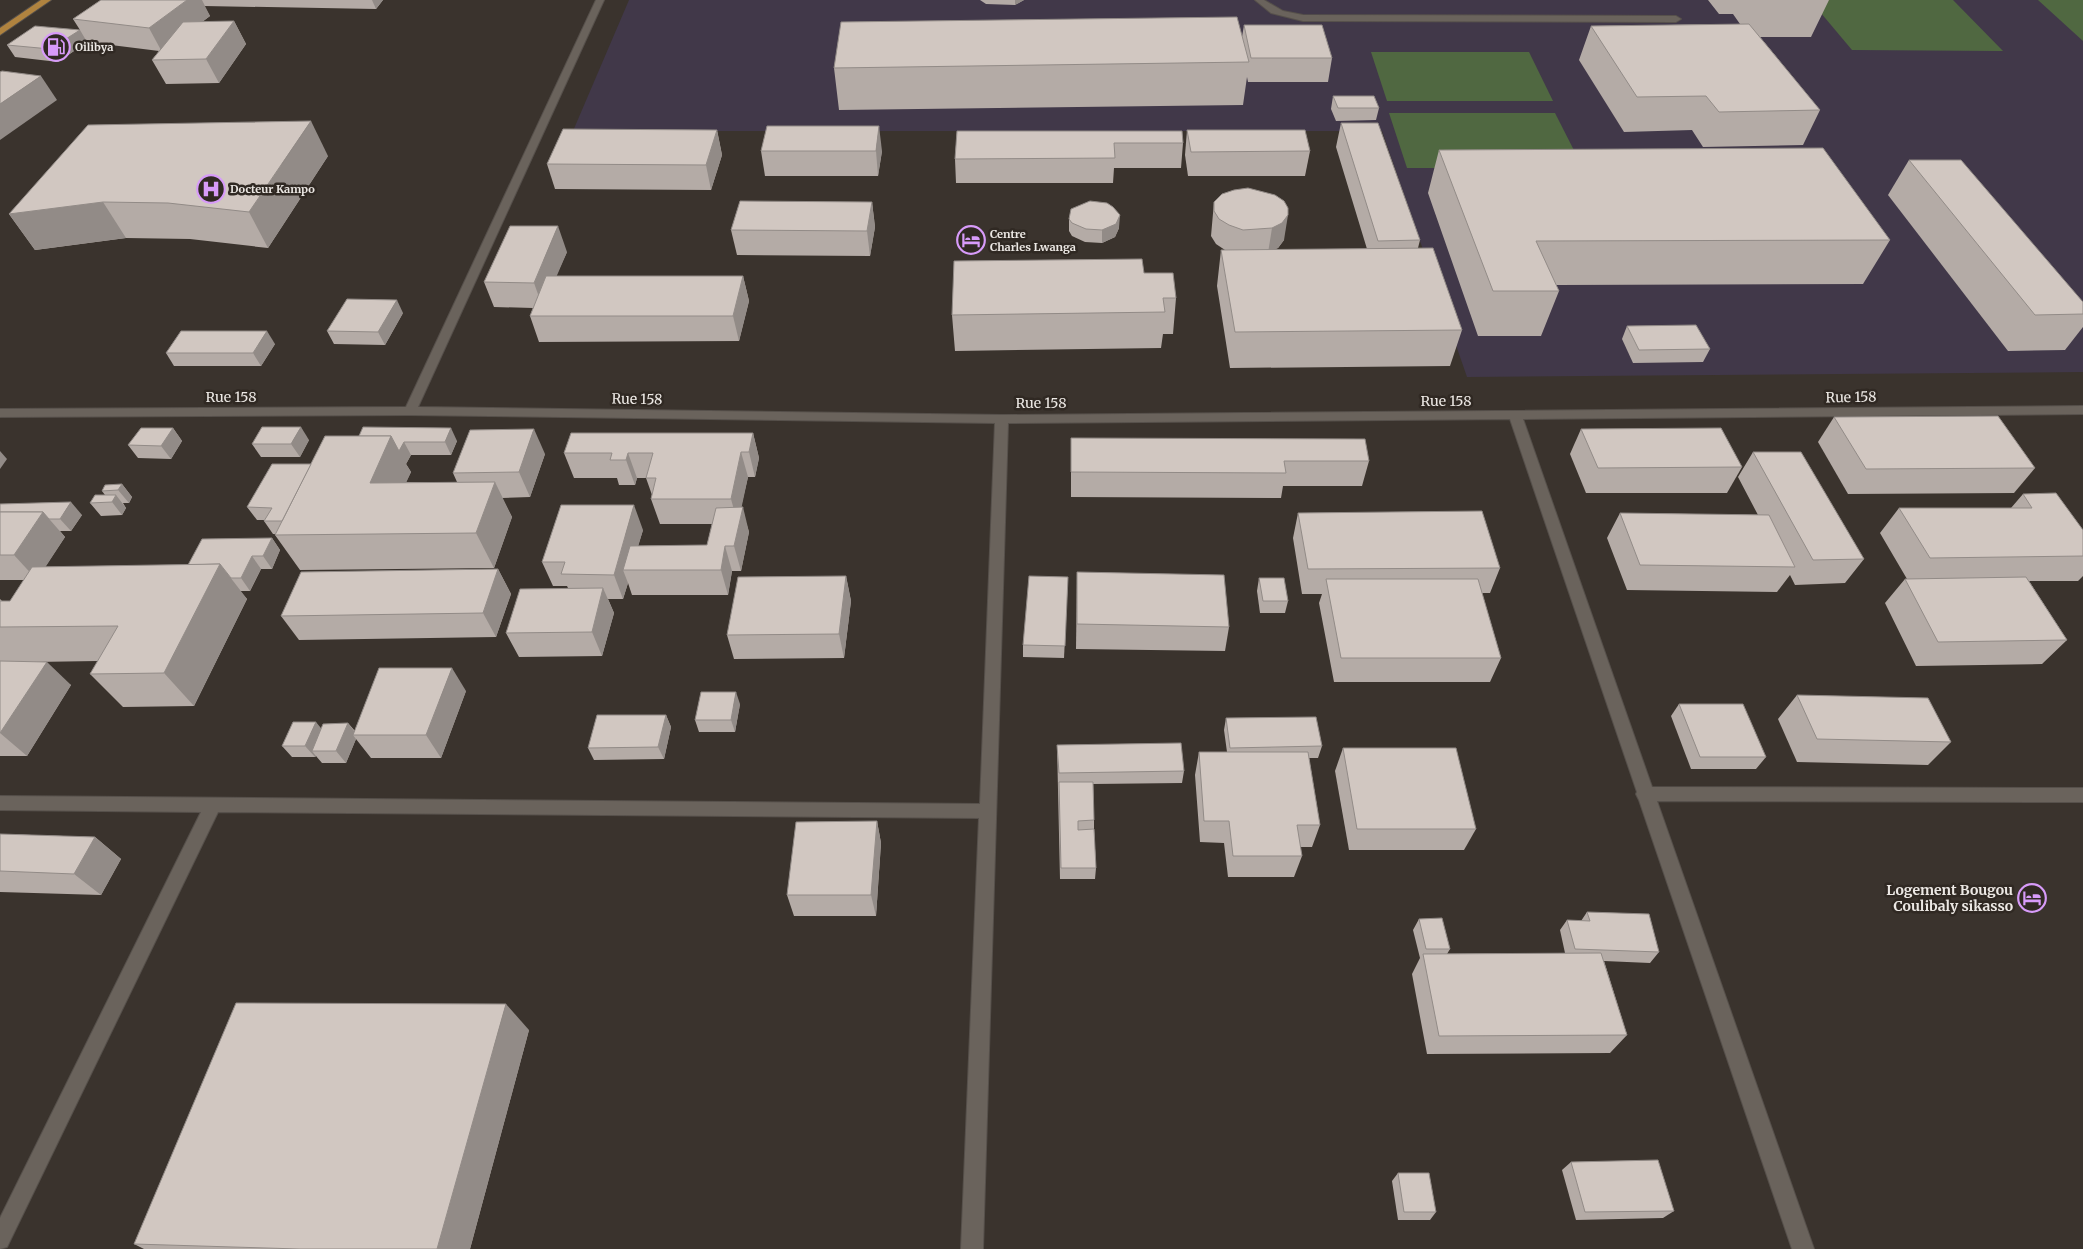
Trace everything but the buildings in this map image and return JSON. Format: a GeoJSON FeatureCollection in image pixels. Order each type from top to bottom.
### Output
{"type":"FeatureCollection","features":[{"type":"Feature","properties":{"kind":"main road"},"geometry":{"type":"LineString","coordinates":[[0,32],[47,0]]}},
{"type":"Feature","properties":{"kind":"street"},"geometry":{"type":"LineString","coordinates":[[410,411],[600,0]]}},
{"type":"Feature","properties":{"kind":"street"},"geometry":{"type":"LineString","coordinates":[[1259,0],[1280,14],[1303,18],[1676,19]]}},
{"type":"Feature","properties":{"kind":"street","name":"Rue 158"},"geometry":{"type":"LineString","coordinates":[[0,413],[410,411],[1002,419],[2083,410]]}},
{"type":"Feature","properties":{"kind":"street"},"geometry":{"type":"LineString","coordinates":[[1515,415],[1644,794],[1803,1249]]}},
{"type":"Feature","properties":{"kind":"street"},"geometry":{"type":"LineString","coordinates":[[972,1249],[1002,419]]}},
{"type":"Feature","properties":{"kind":"street"},"geometry":{"type":"LineString","coordinates":[[1644,794],[2083,795]]}},
{"type":"Feature","properties":{"kind":"street"},"geometry":{"type":"LineString","coordinates":[[0,803],[988,811]]}},
{"type":"Feature","properties":{"kind":"street"},"geometry":{"type":"LineString","coordinates":[[0,1240],[213,804]]}},
{"type":"Feature","properties":{"kind":"shaded area"},"geometry":{"type":"Polygon","coordinates":[[[629,0],[2083,0],[2083,372],[1467,377],[1382,131],[573,131],[629,0]]]}},
{"type":"Feature","properties":{"kind":"green space"},"geometry":{"type":"Polygon","coordinates":[[[1810,0],[1953,0],[2003,51],[1852,50],[1810,0]]]}},
{"type":"Feature","properties":{"kind":"green space"},"geometry":{"type":"Polygon","coordinates":[[[2038,0],[2083,0],[2083,41],[2038,0]]]}},
{"type":"Feature","properties":{"kind":"green space"},"geometry":{"type":"Polygon","coordinates":[[[1371,52],[1529,52],[1553,101],[1387,101],[1371,52]]]}},
{"type":"Feature","properties":{"kind":"green space"},"geometry":{"type":"Polygon","coordinates":[[[1389,113],[1555,113],[1583,168],[1407,168],[1389,113]]]}},
{"type":"Feature","properties":{"kind":"place","name":"Oilibya"},"geometry":{"type":"Point","coordinates":[56,47]}},
{"type":"Feature","properties":{"kind":"place","name":"Docteur Kampo"},"geometry":{"type":"Point","coordinates":[211,189]}},
{"type":"Feature","properties":{"kind":"place","name":"Centre Charles Lwanga"},"geometry":{"type":"Point","coordinates":[971,240]}},
{"type":"Feature","properties":{"kind":"place","name":"Logement Bougou Coulibaly sikasso"},"geometry":{"type":"Point","coordinates":[2032,898]}}]}
